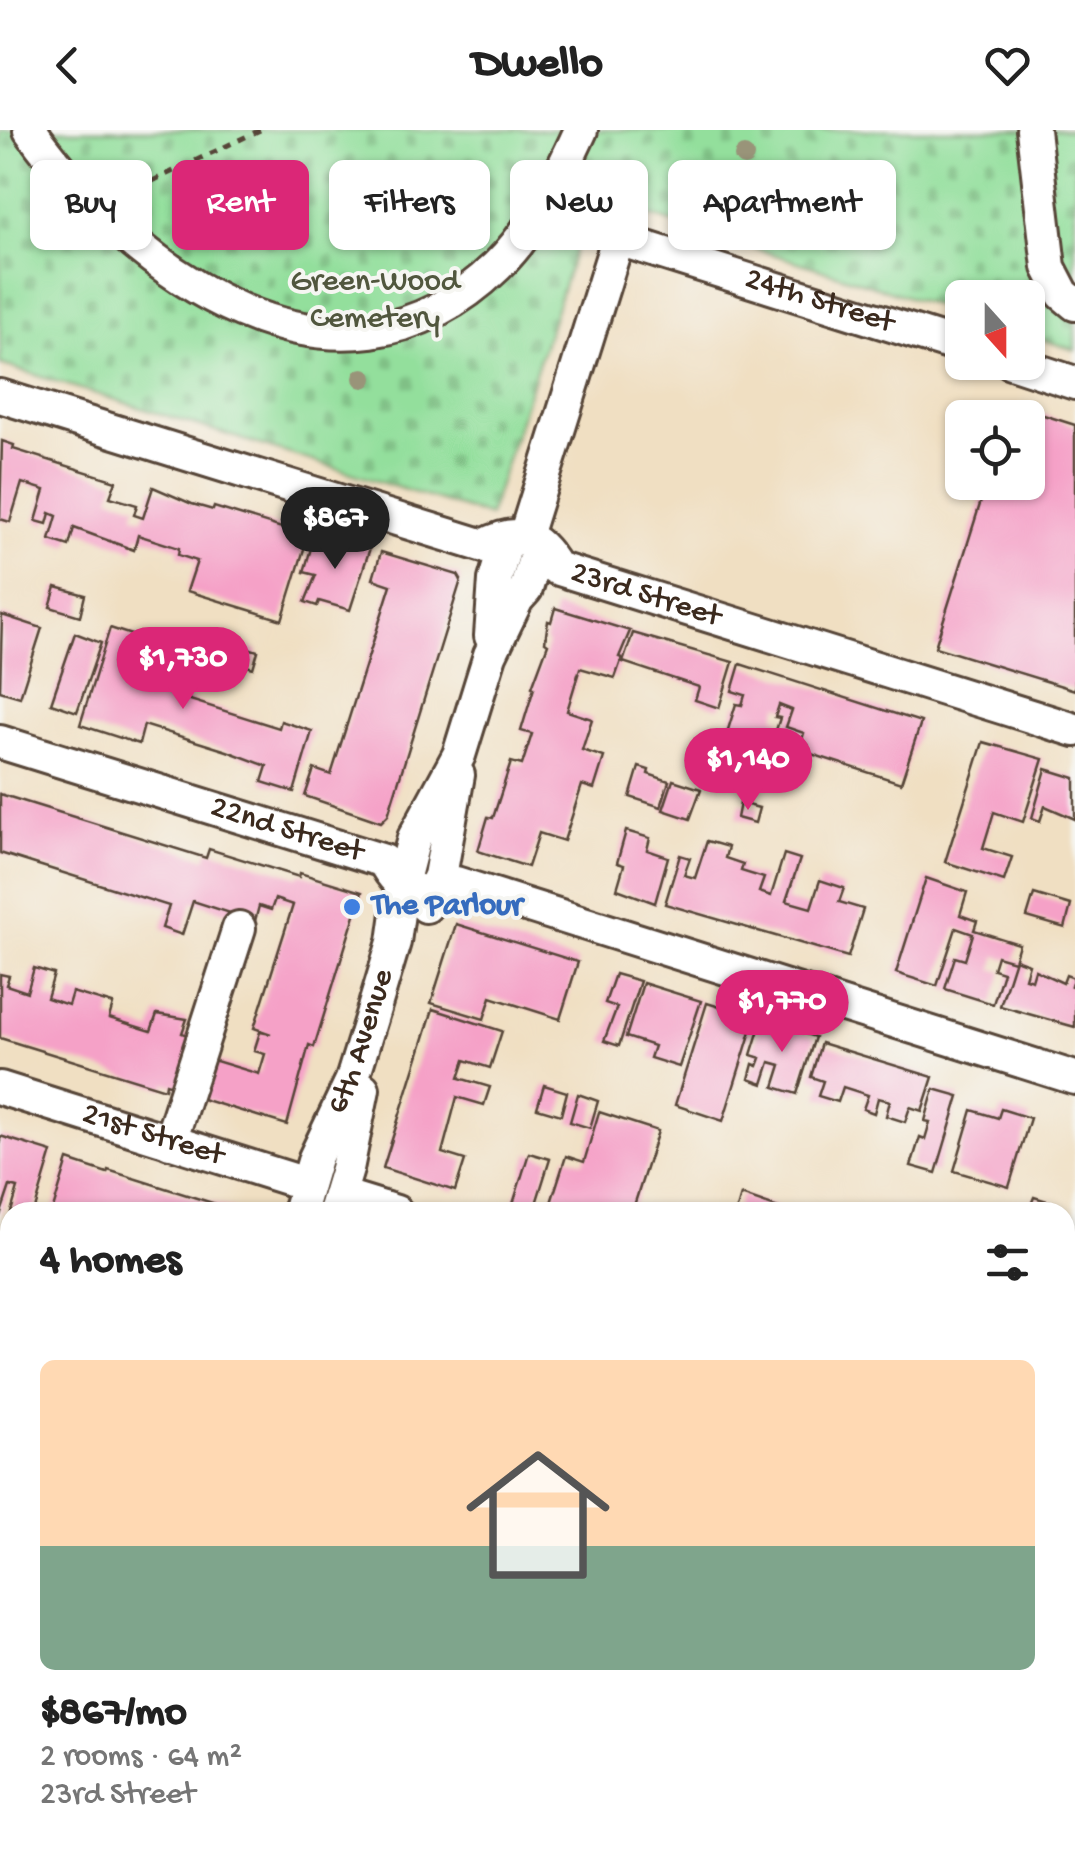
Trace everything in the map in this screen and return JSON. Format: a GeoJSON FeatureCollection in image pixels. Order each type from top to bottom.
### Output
{"type":"FeatureCollection","features":[{"type":"Feature","properties":{"kind":"street"},"geometry":{"type":"LineString","coordinates":[[30,130],[51,160]]}},
{"type":"Feature","properties":{"kind":"street"},"geometry":{"type":"LineString","coordinates":[[145,250],[168,270],[240,312],[307,330],[344,335],[386,330],[425,315],[460,295],[497,266],[530,228],[581,130]]}},
{"type":"Feature","properties":{"kind":"street"},"geometry":{"type":"LineString","coordinates":[[1034,130],[1049,267],[1063,294],[1075,304]]}},
{"type":"Feature","properties":{"kind":"street","name":"24th Street"},"geometry":{"type":"LineString","coordinates":[[648,248],[945,342]]}},
{"type":"Feature","properties":{"kind":"street","name":"6th Avenue"},"geometry":{"type":"LineString","coordinates":[[338,1202],[358,1106],[410,943],[417,889],[414,838],[459,756],[490,655],[517,599],[526,589],[537,552],[525,536],[615,250]]}},
{"type":"Feature","properties":{"kind":"street"},"geometry":{"type":"LineString","coordinates":[[1045,373],[1075,383]]}},
{"type":"Feature","properties":{"kind":"street"},"geometry":{"type":"LineString","coordinates":[[0,396],[484,546],[507,536],[525,536]]}},
{"type":"Feature","properties":{"kind":"street","name":"23rd Street"},"geometry":{"type":"LineString","coordinates":[[525,536],[538,544],[556,568],[1075,730]]}},
{"type":"Feature","properties":{"kind":"street","name":"22nd Street"},"geometry":{"type":"LineString","coordinates":[[0,742],[384,860],[390,873],[417,889]]}},
{"type":"Feature","properties":{"kind":"street"},"geometry":{"type":"LineString","coordinates":[[417,889],[456,883],[1075,1078]]}},
{"type":"Feature","properties":{"kind":"street","name":"6th Avenue"},"geometry":{"type":"LineString","coordinates":[[302,1198],[314,1158],[352,1080],[394,942],[417,889]]}},
{"type":"Feature","properties":{"kind":"street"},"geometry":{"type":"LineString","coordinates":[[170,1142],[239,928]]}},
{"type":"Feature","properties":{"kind":"street","name":"21st Street"},"geometry":{"type":"LineString","coordinates":[[0,1088],[170,1142],[302,1198]]}},
{"type":"Feature","properties":{"kind":"path"},"geometry":{"type":"LineString","coordinates":[[152,182],[260,130]]}},
{"type":"Feature","properties":{"kind":"green space","name":"Green-Wood Cemetery"},"geometry":{"type":"Polygon","coordinates":[[[0,130],[1075,130],[1075,350],[1045,340],[1045,280],[945,280],[945,309],[760,250],[896,250],[896,160],[668,160],[668,221],[648,215],[648,160],[510,160],[510,250],[575,250],[489,516],[0,364],[0,130]]]}},
{"type":"Feature","properties":{"kind":"building"},"geometry":{"type":"Polygon","coordinates":[[[1045,415],[1075,425],[1075,690],[935,647],[981,500],[1045,500],[1045,415]]]}},
{"type":"Feature","properties":{"kind":"building"},"geometry":{"type":"Polygon","coordinates":[[[2,441],[14,445],[13,449],[116,481],[110,497],[137,505],[134,515],[143,518],[153,487],[192,504],[308,536],[282,620],[187,591],[197,561],[178,555],[179,548],[138,535],[134,550],[74,528],[69,546],[50,540],[57,516],[50,513],[47,524],[36,521],[45,490],[22,483],[10,522],[0,519],[2,441]]]}},
{"type":"Feature","properties":{"kind":"building"},"geometry":{"type":"Polygon","coordinates":[[[314,538],[337,546],[339,539],[370,548],[350,610],[319,601],[317,606],[305,602],[316,575],[304,572],[314,538]]]}},
{"type":"Feature","properties":{"kind":"building"},"geometry":{"type":"Polygon","coordinates":[[[381,552],[458,575],[461,580],[388,815],[381,822],[305,796],[314,769],[331,775],[391,585],[373,579],[381,552]]]}},
{"type":"Feature","properties":{"kind":"building"},"geometry":{"type":"Polygon","coordinates":[[[56,587],[85,595],[80,616],[50,607],[56,587]]]}},
{"type":"Feature","properties":{"kind":"building"},"geometry":{"type":"Polygon","coordinates":[[[555,608],[630,631],[615,678],[580,668],[567,711],[592,719],[582,750],[604,757],[594,789],[582,785],[564,841],[539,833],[528,867],[478,851],[511,762],[522,765],[532,734],[521,731],[548,644],[548,621],[551,622],[555,608]]]}},
{"type":"Feature","properties":{"kind":"building"},"geometry":{"type":"Polygon","coordinates":[[[2,615],[42,628],[20,697],[0,691],[2,615]]]}},
{"type":"Feature","properties":{"kind":"building"},"geometry":{"type":"Polygon","coordinates":[[[110,628],[168,647],[155,689],[279,728],[281,721],[312,731],[294,792],[262,782],[267,766],[144,725],[139,744],[80,725],[110,628]]]}},
{"type":"Feature","properties":{"kind":"building"},"geometry":{"type":"Polygon","coordinates":[[[75,633],[101,643],[77,712],[51,703],[75,633]]]}},
{"type":"Feature","properties":{"kind":"building"},"geometry":{"type":"Polygon","coordinates":[[[633,633],[733,662],[719,708],[695,700],[699,687],[623,662],[633,633]]]}},
{"type":"Feature","properties":{"kind":"building"},"geometry":{"type":"Polygon","coordinates":[[[219,635],[238,641],[233,657],[214,651],[219,635]]]}},
{"type":"Feature","properties":{"kind":"building"},"geometry":{"type":"Polygon","coordinates":[[[238,645],[258,651],[253,668],[234,662],[238,645]]]}},
{"type":"Feature","properties":{"kind":"building"},"geometry":{"type":"Polygon","coordinates":[[[740,664],[921,722],[901,783],[805,752],[808,745],[801,743],[804,733],[786,727],[792,710],[779,705],[775,717],[780,718],[757,789],[714,775],[736,704],[742,705],[745,695],[732,691],[740,664]]]}},
{"type":"Feature","properties":{"kind":"building"},"geometry":{"type":"Polygon","coordinates":[[[983,742],[1043,759],[1023,822],[994,812],[983,848],[1012,857],[1004,881],[945,862],[983,742]]]}},
{"type":"Feature","properties":{"kind":"building"},"geometry":{"type":"Polygon","coordinates":[[[639,767],[669,781],[661,807],[630,797],[639,767]]]}},
{"type":"Feature","properties":{"kind":"building"},"geometry":{"type":"Polygon","coordinates":[[[1046,769],[1075,778],[1075,819],[1045,806],[1040,821],[1032,818],[1046,769]]]}},
{"type":"Feature","properties":{"kind":"building"},"geometry":{"type":"Polygon","coordinates":[[[673,780],[701,789],[690,819],[663,810],[673,780]]]}},
{"type":"Feature","properties":{"kind":"building"},"geometry":{"type":"Polygon","coordinates":[[[0,794],[206,858],[209,849],[362,892],[314,1047],[309,1045],[287,1125],[192,1096],[203,1057],[259,1074],[265,1054],[254,1051],[260,1032],[271,1034],[254,1028],[293,905],[275,899],[271,910],[259,906],[255,921],[193,901],[182,935],[162,928],[169,906],[0,853],[0,794]]]}},
{"type":"Feature","properties":{"kind":"building"},"geometry":{"type":"Polygon","coordinates":[[[740,803],[759,808],[755,823],[737,818],[740,803]]]}},
{"type":"Feature","properties":{"kind":"building"},"geometry":{"type":"Polygon","coordinates":[[[626,831],[650,838],[647,850],[668,857],[655,903],[617,889],[624,865],[617,863],[626,831]]]}},
{"type":"Feature","properties":{"kind":"building"},"geometry":{"type":"Polygon","coordinates":[[[707,841],[728,847],[725,858],[743,864],[741,871],[764,878],[759,892],[771,896],[784,854],[800,859],[786,901],[811,908],[820,880],[844,888],[839,902],[863,909],[848,957],[665,904],[680,855],[690,858],[684,875],[695,878],[707,841]]]}},
{"type":"Feature","properties":{"kind":"building"},"geometry":{"type":"Polygon","coordinates":[[[926,878],[967,892],[960,915],[977,921],[974,930],[1019,944],[1014,961],[997,956],[993,969],[1003,972],[993,1004],[945,989],[955,957],[965,960],[973,934],[956,928],[937,986],[896,973],[926,878]]]}},
{"type":"Feature","properties":{"kind":"building"},"geometry":{"type":"Polygon","coordinates":[[[1034,894],[1071,905],[1065,928],[1027,917],[1034,894]]]}},
{"type":"Feature","properties":{"kind":"building"},"geometry":{"type":"Polygon","coordinates":[[[456,924],[578,962],[560,1019],[491,997],[484,1019],[431,1003],[456,924]]]}},
{"type":"Feature","properties":{"kind":"building"},"geometry":{"type":"Polygon","coordinates":[[[1015,959],[1029,964],[1025,978],[1032,980],[1035,970],[1063,983],[1066,975],[1074,978],[1071,986],[1075,987],[1075,1027],[1000,1006],[1015,959]]]}},
{"type":"Feature","properties":{"kind":"building"},"geometry":{"type":"Polygon","coordinates":[[[34,968],[54,974],[47,998],[68,1005],[72,992],[113,1004],[109,1018],[151,1031],[157,1014],[187,1019],[182,1033],[195,1038],[180,1087],[166,1083],[165,1089],[0,1038],[0,974],[9,976],[6,985],[27,992],[34,968]]]}},
{"type":"Feature","properties":{"kind":"building"},"geometry":{"type":"Polygon","coordinates":[[[615,974],[640,981],[619,1046],[604,1041],[617,1007],[605,1003],[615,974]]]}},
{"type":"Feature","properties":{"kind":"building"},"geometry":{"type":"Polygon","coordinates":[[[643,983],[701,1001],[679,1067],[650,1058],[654,1046],[626,1037],[643,983]]]}},
{"type":"Feature","properties":{"kind":"building"},"geometry":{"type":"Polygon","coordinates":[[[707,1003],[755,1018],[723,1121],[675,1105],[707,1003]]]}},
{"type":"Feature","properties":{"kind":"building"},"geometry":{"type":"Polygon","coordinates":[[[433,1009],[502,1031],[490,1068],[465,1060],[459,1078],[490,1087],[484,1105],[457,1097],[442,1153],[465,1160],[455,1191],[383,1168],[433,1009]]]}},
{"type":"Feature","properties":{"kind":"building"},"geometry":{"type":"Polygon","coordinates":[[[762,1020],[815,1037],[797,1094],[774,1087],[781,1065],[770,1062],[763,1084],[749,1079],[753,1064],[758,1066],[761,1058],[751,1055],[762,1020]]]}},
{"type":"Feature","properties":{"kind":"building"},"geometry":{"type":"Polygon","coordinates":[[[821,1043],[933,1077],[922,1111],[910,1107],[905,1122],[886,1116],[890,1101],[878,1098],[874,1113],[863,1109],[868,1095],[843,1087],[838,1102],[818,1096],[823,1081],[811,1077],[821,1043]]]}},
{"type":"Feature","properties":{"kind":"building"},"geometry":{"type":"Polygon","coordinates":[[[544,1085],[567,1092],[561,1115],[537,1108],[544,1085]]]}},
{"type":"Feature","properties":{"kind":"building"},"geometry":{"type":"Polygon","coordinates":[[[934,1089],[959,1096],[936,1173],[911,1166],[920,1137],[925,1139],[930,1122],[925,1121],[934,1089]]]}},
{"type":"Feature","properties":{"kind":"building"},"geometry":{"type":"Polygon","coordinates":[[[578,1094],[598,1101],[590,1128],[570,1122],[578,1094]]]}},
{"type":"Feature","properties":{"kind":"building"},"geometry":{"type":"Polygon","coordinates":[[[1001,1109],[1030,1118],[1009,1187],[954,1171],[972,1110],[998,1118],[1001,1109]]]}},
{"type":"Feature","properties":{"kind":"building"},"geometry":{"type":"Polygon","coordinates":[[[599,1112],[658,1131],[635,1202],[551,1202],[566,1156],[584,1162],[599,1112]]]}},
{"type":"Feature","properties":{"kind":"building"},"geometry":{"type":"Polygon","coordinates":[[[0,1136],[52,1152],[37,1202],[14,1202],[18,1188],[10,1186],[5,1202],[0,1202],[0,1136]]]}},
{"type":"Feature","properties":{"kind":"building"},"geometry":{"type":"Polygon","coordinates":[[[529,1153],[550,1159],[537,1202],[514,1202],[529,1153]]]}},
{"type":"Feature","properties":{"kind":"building"},"geometry":{"type":"Polygon","coordinates":[[[68,1160],[209,1202],[55,1202],[68,1160]]]}},
{"type":"Feature","properties":{"kind":"building"},"geometry":{"type":"Polygon","coordinates":[[[741,1195],[761,1202],[739,1202],[741,1195]]]}},
{"type":"Feature","properties":{"kind":"place","name":"The Parlour"},"geometry":{"type":"Point","coordinates":[352,907]}}]}
